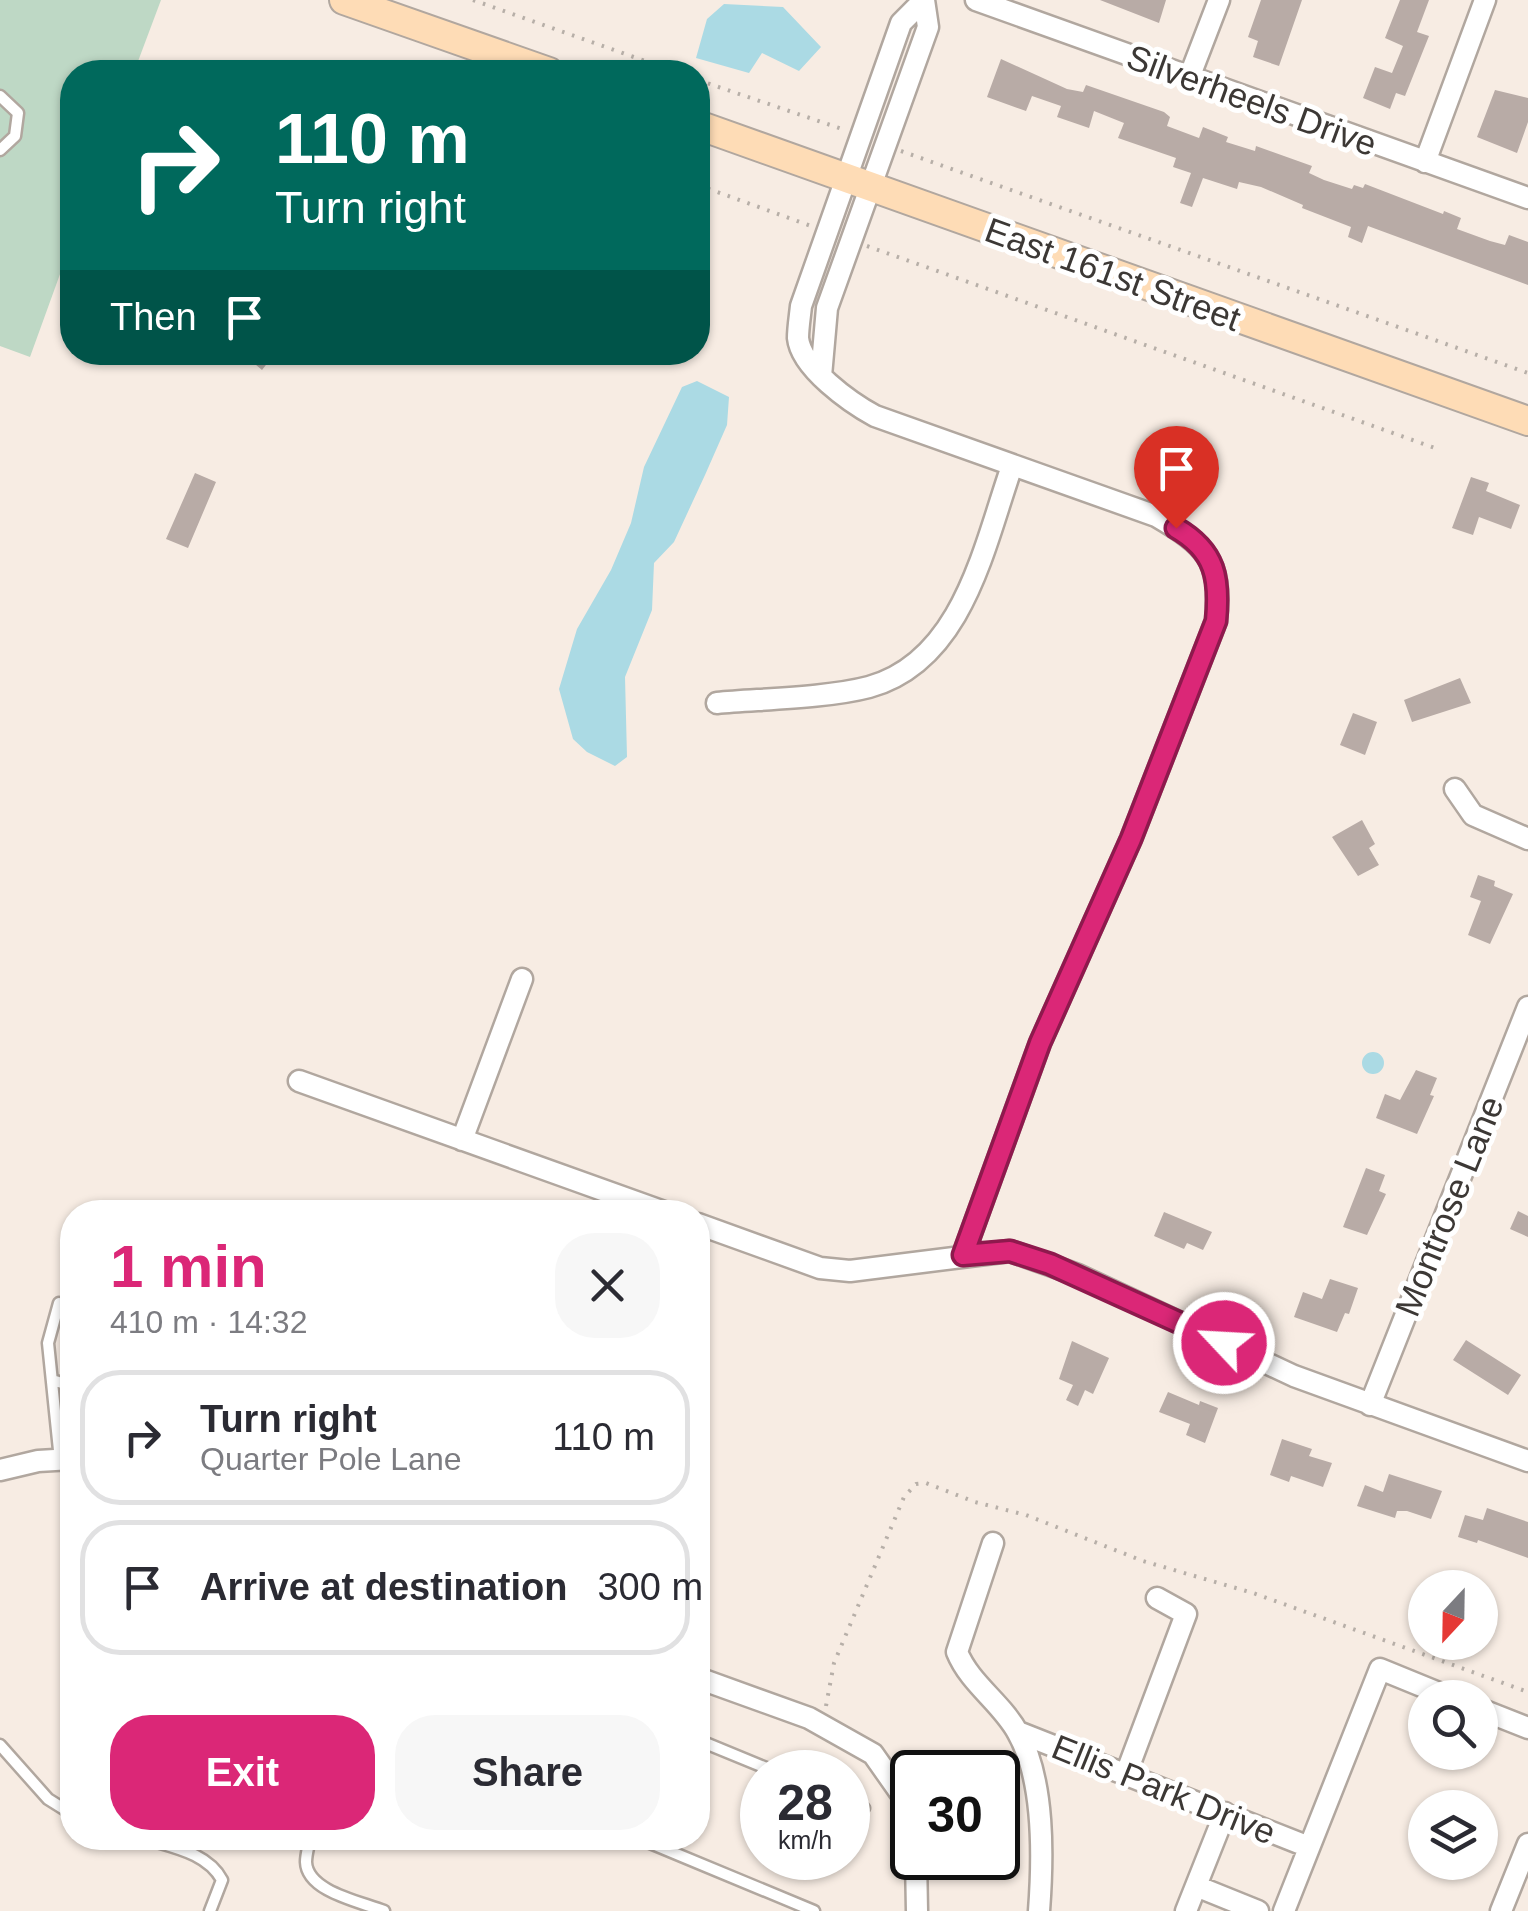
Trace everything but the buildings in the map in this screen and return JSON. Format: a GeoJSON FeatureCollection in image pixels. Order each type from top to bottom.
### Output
{"type":"FeatureCollection","features":[{"type":"Feature","properties":{"kind":"street"},"geometry":{"type":"LineString","coordinates":[[924,0],[901,23],[801,306],[798,342],[820,376],[844,399],[875,416],[1156,516],[1184,532],[1197,540],[1220,585],[1216,621],[1131,839],[1040,1043],[963,1255]]}},
{"type":"Feature","properties":{"kind":"street"},"geometry":{"type":"LineString","coordinates":[[820,376],[827,308],[928,27],[924,0]]}},
{"type":"Feature","properties":{"kind":"street","name":"Silverheels Drive"},"geometry":{"type":"LineString","coordinates":[[976,0],[1528,198]]}},
{"type":"Feature","properties":{"kind":"street"},"geometry":{"type":"LineString","coordinates":[[1189,78],[1219,0]]}},
{"type":"Feature","properties":{"kind":"street"},"geometry":{"type":"LineString","coordinates":[[1425,162],[1485,0]]}},
{"type":"Feature","properties":{"kind":"street"},"geometry":{"type":"LineString","coordinates":[[352,1],[516,60]]}},
{"type":"Feature","properties":{"kind":"street","name":"East 161st Street"},"geometry":{"type":"LineString","coordinates":[[710,129],[1528,421]]}},
{"type":"Feature","properties":{"kind":"street"},"geometry":{"type":"LineString","coordinates":[[716,702],[869,687],[906,670],[934,647],[960,610],[1012,466]]}},
{"type":"Feature","properties":{"kind":"street"},"geometry":{"type":"LineString","coordinates":[[1456,789],[1473,815],[1528,840]]}},
{"type":"Feature","properties":{"kind":"street"},"geometry":{"type":"LineString","coordinates":[[462,1140],[522,979]]}},
{"type":"Feature","properties":{"kind":"street","name":"Montrose Lane"},"geometry":{"type":"LineString","coordinates":[[1370,1405],[1528,1007]]}},
{"type":"Feature","properties":{"kind":"street"},"geometry":{"type":"LineString","coordinates":[[299,1081],[630,1200]]}},
{"type":"Feature","properties":{"kind":"street"},"geometry":{"type":"LineString","coordinates":[[710,1228],[820,1268],[850,1271],[1010,1251],[1119,1293],[1294,1376],[1528,1461]]}},
{"type":"Feature","properties":{"kind":"street"},"geometry":{"type":"LineString","coordinates":[[0,1470],[60,1459]]}},
{"type":"Feature","properties":{"kind":"street"},"geometry":{"type":"LineString","coordinates":[[993,1543],[957,1652],[964,1668],[1018,1732],[1030,1763],[1043,1860],[1039,1911]]}},
{"type":"Feature","properties":{"kind":"street"},"geometry":{"type":"LineString","coordinates":[[1126,1774],[1186,1614],[1157,1598]]}},
{"type":"Feature","properties":{"kind":"street"},"geometry":{"type":"LineString","coordinates":[[1284,1911],[1380,1670],[1408,1681]]}},
{"type":"Feature","properties":{"kind":"street"},"geometry":{"type":"LineString","coordinates":[[710,1683],[820,1724],[872,1754],[890,1779]]}},
{"type":"Feature","properties":{"kind":"street"},"geometry":{"type":"LineString","coordinates":[[1498,1716],[1528,1728]]}},
{"type":"Feature","properties":{"kind":"street","name":"Ellis Park Drive"},"geometry":{"type":"LineString","coordinates":[[1018,1732],[1310,1848]]}},
{"type":"Feature","properties":{"kind":"street"},"geometry":{"type":"LineString","coordinates":[[1186,1911],[1224,1813]]}},
{"type":"Feature","properties":{"kind":"street"},"geometry":{"type":"LineString","coordinates":[[1502,1911],[1528,1844]]}},
{"type":"Feature","properties":{"kind":"street"},"geometry":{"type":"LineString","coordinates":[[916,1880],[917,1911]]}},
{"type":"Feature","properties":{"kind":"street"},"geometry":{"type":"LineString","coordinates":[[1196,1886],[1258,1911]]}},
{"type":"Feature","properties":{"kind":"lane"},"geometry":{"type":"LineString","coordinates":[[0,96],[18,113],[15,136],[0,150]]}},
{"type":"Feature","properties":{"kind":"lane"},"geometry":{"type":"LineString","coordinates":[[59,1303],[48,1343],[60,1425]]}},
{"type":"Feature","properties":{"kind":"lane"},"geometry":{"type":"LineString","coordinates":[[52,1380],[60,1382]]}},
{"type":"Feature","properties":{"kind":"lane"},"geometry":{"type":"LineString","coordinates":[[0,1745],[48,1800],[60,1807]]}},
{"type":"Feature","properties":{"kind":"lane"},"geometry":{"type":"LineString","coordinates":[[710,1745],[740,1757]]}},
{"type":"Feature","properties":{"kind":"lane"},"geometry":{"type":"LineString","coordinates":[[179,1850],[203,1858],[222,1880],[210,1911]]}},
{"type":"Feature","properties":{"kind":"lane"},"geometry":{"type":"LineString","coordinates":[[308,1850],[310,1875],[326,1888],[384,1911]]}},
{"type":"Feature","properties":{"kind":"lane"},"geometry":{"type":"LineString","coordinates":[[667,1850],[814,1911]]}},
{"type":"Feature","properties":{"kind":"path"},"geometry":{"type":"LineString","coordinates":[[473,0],[642,60]]}},
{"type":"Feature","properties":{"kind":"path"},"geometry":{"type":"LineString","coordinates":[[710,84],[860,136]]}},
{"type":"Feature","properties":{"kind":"path"},"geometry":{"type":"LineString","coordinates":[[886,146],[1528,373]]}},
{"type":"Feature","properties":{"kind":"path"},"geometry":{"type":"LineString","coordinates":[[710,189],[826,231]]}},
{"type":"Feature","properties":{"kind":"path"},"geometry":{"type":"LineString","coordinates":[[852,240],[1436,448]]}},
{"type":"Feature","properties":{"kind":"path"},"geometry":{"type":"LineString","coordinates":[[820,1724],[834,1663],[904,1497],[916,1484],[1026,1515],[1143,1562],[1253,1593],[1528,1692]]}},
{"type":"Feature","properties":{"kind":"green space"},"geometry":{"type":"Polygon","coordinates":[[[0,0],[161,0],[138,60],[60,60],[60,274],[30,357],[0,346],[0,0]]]}},
{"type":"Feature","properties":{"kind":"water"},"geometry":{"type":"Polygon","coordinates":[[[724,4],[783,7],[821,47],[799,71],[762,53],[749,73],[696,58],[707,19],[724,4]]]}},
{"type":"Feature","properties":{"kind":"water"},"geometry":{"type":"Polygon","coordinates":[[[697,381],[729,397],[727,425],[674,542],[654,563],[652,610],[625,677],[627,757],[615,766],[587,752],[573,739],[559,689],[577,629],[611,570],[631,523],[644,467],[682,387],[697,381]]]}},
{"type":"Feature","properties":{"kind":"water"},"geometry":{"type":"Polygon","coordinates":[[[1373,1052],[1381,1055],[1381,1071],[1373,1074],[1365,1071],[1362,1063],[1365,1055],[1373,1052]]]}},
{"type":"Feature","properties":{"kind":"route"},"geometry":{"type":"LineString","coordinates":[[1176,528],[1197,540],[1220,585],[1216,621],[1131,839],[1040,1043],[963,1255],[1010,1251],[1050,1264],[1224,1343]]}}]}
